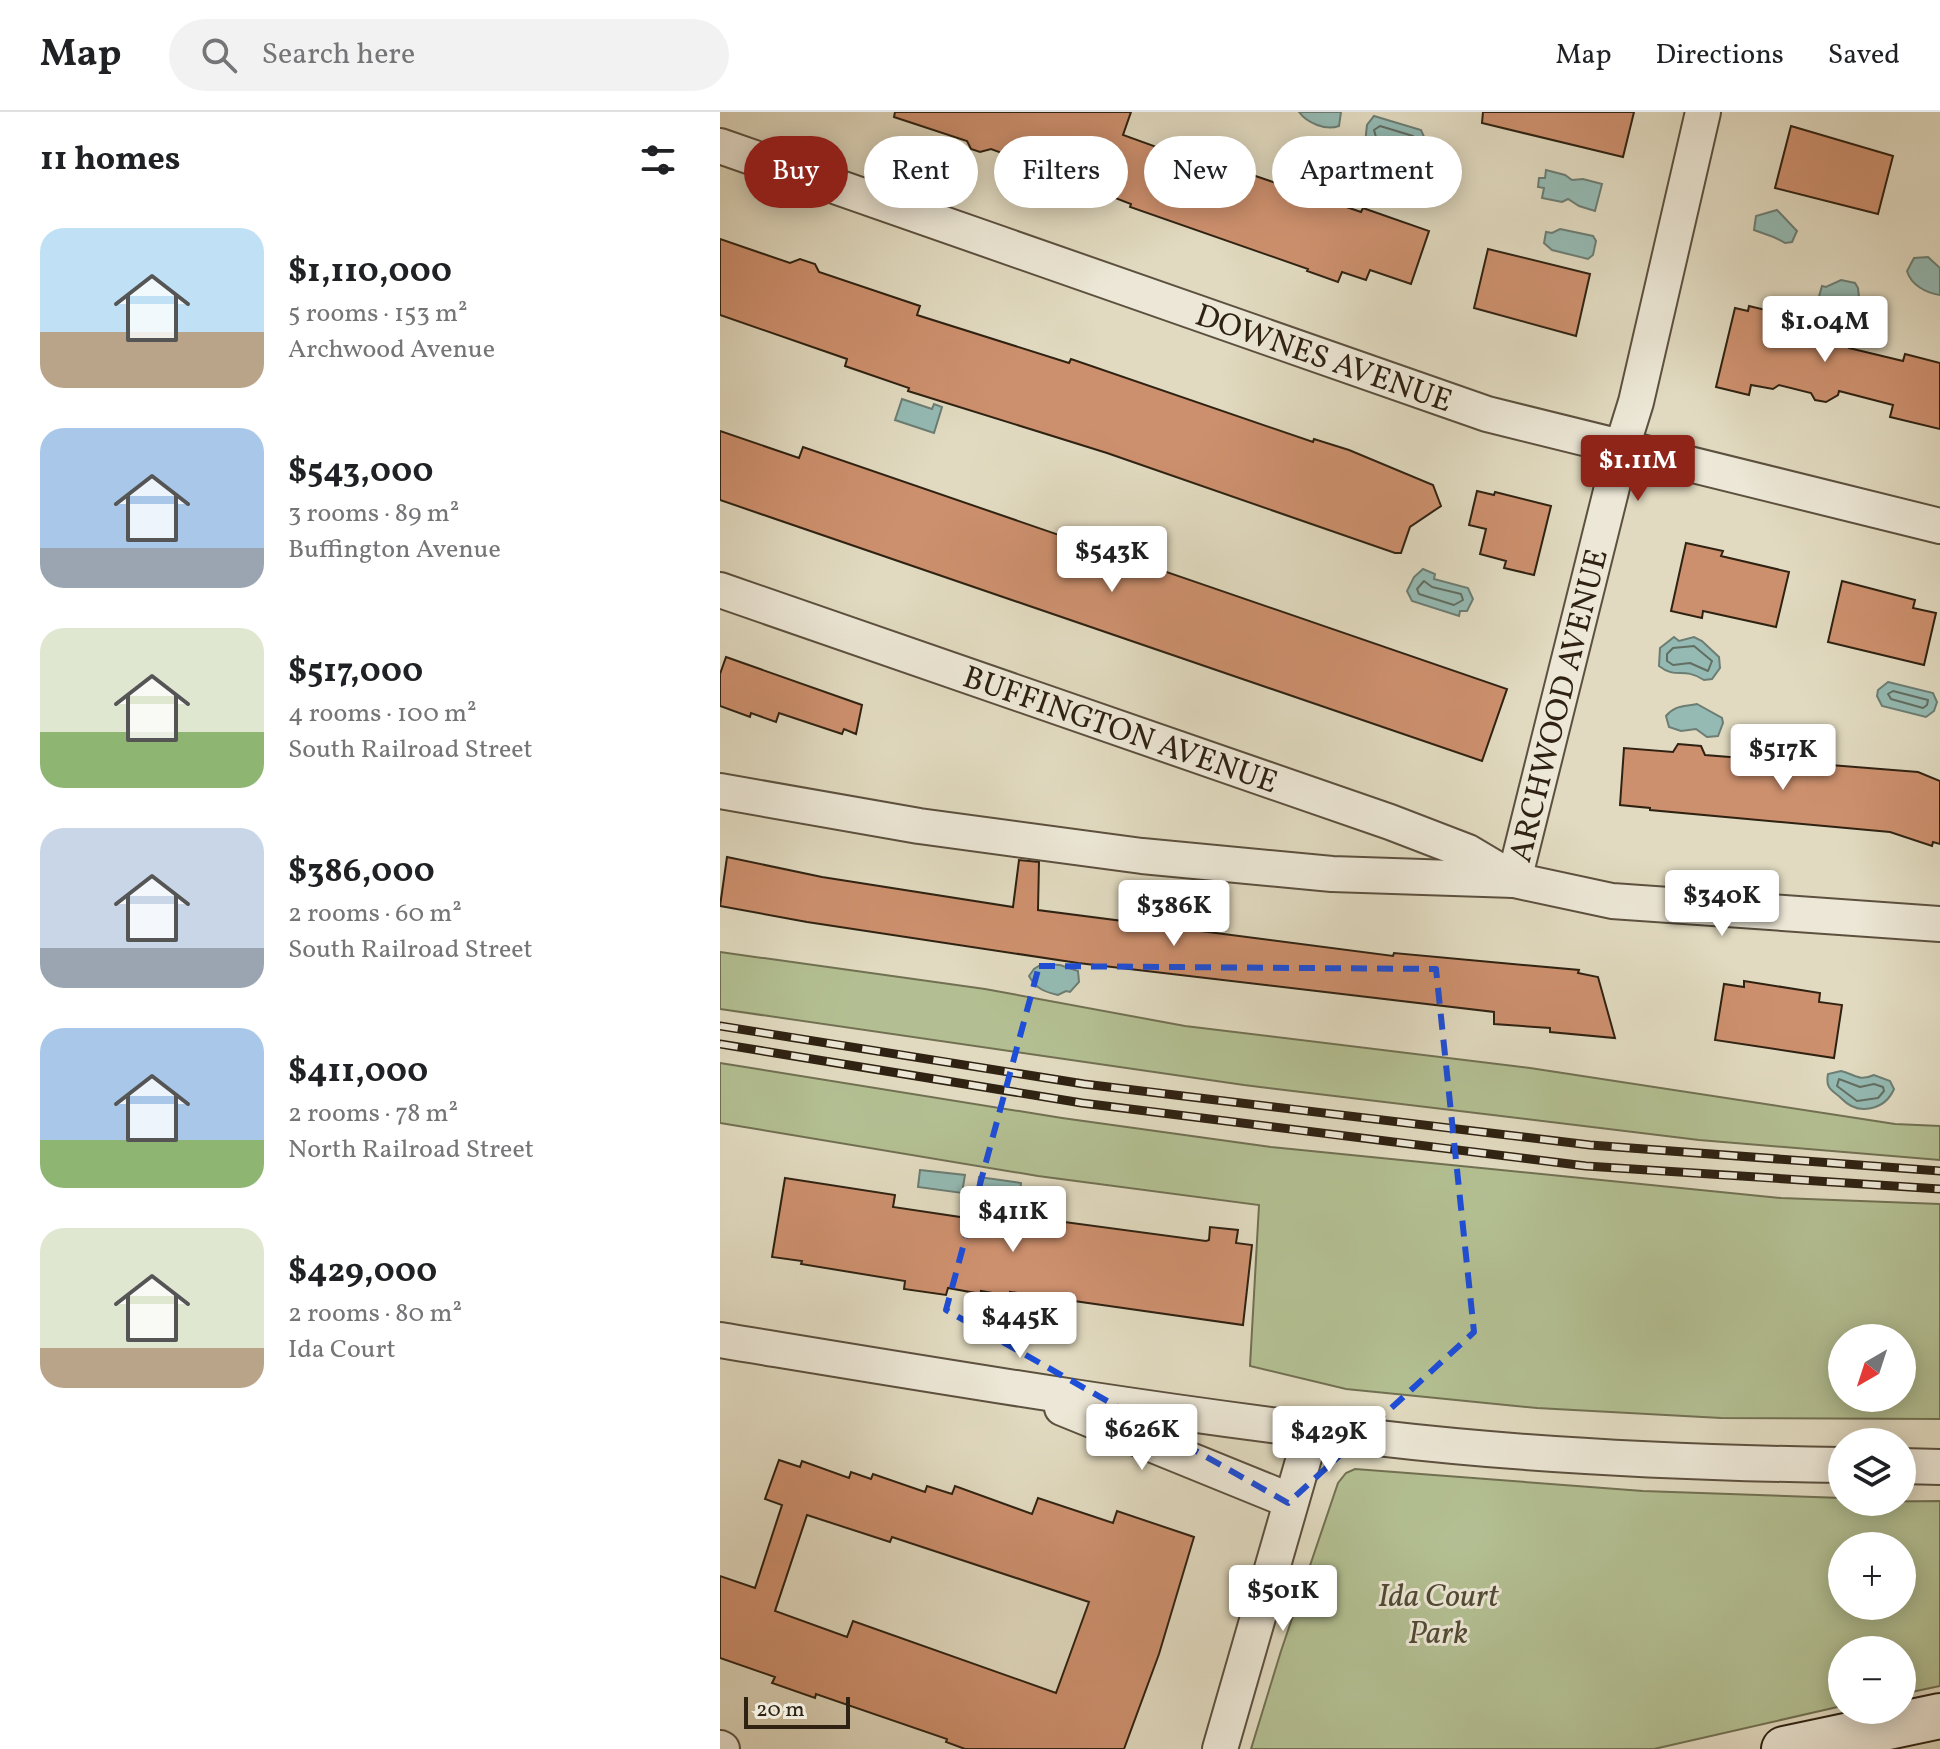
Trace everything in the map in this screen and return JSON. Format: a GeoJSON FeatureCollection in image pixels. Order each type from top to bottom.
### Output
{"type":"FeatureCollection","features":[{"type":"Feature","properties":{"kind":"main road"},"geometry":{"type":"LineString","coordinates":[[1784,1749],[1940,1716]]}},
{"type":"Feature","properties":{"kind":"street","name":"ARCHWOOD AVENUE"},"geometry":{"type":"LineString","coordinates":[[1514,880],[1622,447],[1636,402],[1703,112]]}},
{"type":"Feature","properties":{"kind":"street","name":"DOWNES AVENUE"},"geometry":{"type":"LineString","coordinates":[[720,146],[1487,414],[1940,526]]}},
{"type":"Feature","properties":{"kind":"street","name":"BUFFINGTON AVENUE"},"geometry":{"type":"LineString","coordinates":[[720,590],[1390,822],[1468,852],[1514,880]]}},
{"type":"Feature","properties":{"kind":"street"},"geometry":{"type":"LineString","coordinates":[[720,791],[919,826],[1142,856],[1332,874],[1514,880],[1612,901],[1940,924]]}},
{"type":"Feature","properties":{"kind":"street"},"geometry":{"type":"LineString","coordinates":[[720,1340],[1015,1388],[1312,1430],[1606,1458],[1828,1465]]}},
{"type":"Feature","properties":{"kind":"street"},"geometry":{"type":"LineString","coordinates":[[1015,1388],[1291,1501]]}},
{"type":"Feature","properties":{"kind":"street"},"geometry":{"type":"LineString","coordinates":[[1220,1749],[1312,1430]]}},
{"type":"Feature","properties":{"kind":"street"},"geometry":{"type":"LineString","coordinates":[[1916,1466],[1940,1467]]}},
{"type":"Feature","properties":{"kind":"highlighted area"},"geometry":{"type":"Polygon","coordinates":[[[1039,966],[1436,969],[1474,1332],[1288,1503],[946,1310],[1039,966]]]}},
{"type":"Feature","properties":{"kind":"green space"},"geometry":{"type":"Polygon","coordinates":[[[720,952],[985,989],[1185,1026],[1530,1068],[1895,1124],[1940,1126],[1940,1160],[1699,1140],[1244,1085],[720,1009],[720,952]]]}},
{"type":"Feature","properties":{"kind":"green space"},"geometry":{"type":"Polygon","coordinates":[[[720,1063],[1062,1118],[1271,1147],[1781,1198],[1940,1204],[1940,1419],[1721,1418],[1537,1408],[1346,1389],[1250,1366],[1259,1205],[1038,1176],[720,1123],[720,1063]]]}},
{"type":"Feature","properties":{"kind":"green space","name":"Ida Court Park"},"geometry":{"type":"Polygon","coordinates":[[[1355,1469],[1643,1491],[1828,1498],[1828,1516],[1916,1516],[1916,1501],[1940,1501],[1940,1686],[1916,1691],[1916,1636],[1828,1636],[1828,1709],[1654,1749],[1251,1749],[1338,1483],[1346,1473],[1355,1469]]]}},
{"type":"Feature","properties":{"kind":"water"},"geometry":{"type":"Polygon","coordinates":[[[1299,112],[1341,112],[1339,126],[1317,125],[1299,112]]]}},
{"type":"Feature","properties":{"kind":"water"},"geometry":{"type":"Polygon","coordinates":[[[1374,116],[1421,130],[1424,136],[1366,136],[1367,125],[1374,116]]]}},
{"type":"Feature","properties":{"kind":"water"},"geometry":{"type":"Polygon","coordinates":[[[1546,170],[1572,180],[1583,179],[1602,184],[1595,211],[1568,199],[1562,202],[1542,198],[1544,188],[1538,187],[1539,178],[1545,178],[1546,170]]]}},
{"type":"Feature","properties":{"kind":"water"},"geometry":{"type":"Polygon","coordinates":[[[1777,210],[1797,231],[1792,242],[1785,243],[1754,230],[1756,216],[1777,210]]]}},
{"type":"Feature","properties":{"kind":"water"},"geometry":{"type":"Polygon","coordinates":[[[1560,229],[1593,236],[1596,241],[1593,255],[1588,259],[1552,250],[1544,243],[1546,232],[1560,229]]]}},
{"type":"Feature","properties":{"kind":"water"},"geometry":{"type":"Polygon","coordinates":[[[1928,257],[1940,268],[1940,295],[1920,288],[1907,271],[1914,258],[1928,257]]]}},
{"type":"Feature","properties":{"kind":"water"},"geometry":{"type":"Polygon","coordinates":[[[1841,280],[1855,283],[1859,297],[1873,303],[1879,318],[1871,325],[1865,324],[1865,328],[1859,326],[1847,315],[1818,300],[1822,286],[1841,280]]]}},
{"type":"Feature","properties":{"kind":"water"},"geometry":{"type":"Polygon","coordinates":[[[902,399],[932,409],[934,404],[942,407],[934,433],[895,420],[902,399]]]}},
{"type":"Feature","properties":{"kind":"water"},"geometry":{"type":"Polygon","coordinates":[[[1423,569],[1435,574],[1434,579],[1468,588],[1473,599],[1467,611],[1460,611],[1459,616],[1412,601],[1407,591],[1414,577],[1423,569]]]}},
{"type":"Feature","properties":{"kind":"water"},"geometry":{"type":"Polygon","coordinates":[[[1674,637],[1679,641],[1694,637],[1719,657],[1720,668],[1712,679],[1671,672],[1659,666],[1660,648],[1674,637]]]}},
{"type":"Feature","properties":{"kind":"water"},"geometry":{"type":"Polygon","coordinates":[[[1888,682],[1933,693],[1937,702],[1934,711],[1926,717],[1882,706],[1877,696],[1878,690],[1888,682]]]}},
{"type":"Feature","properties":{"kind":"water"},"geometry":{"type":"Polygon","coordinates":[[[1697,704],[1722,718],[1718,736],[1707,737],[1696,729],[1681,731],[1669,727],[1666,716],[1669,712],[1697,704]]]}},
{"type":"Feature","properties":{"kind":"water"},"geometry":{"type":"Polygon","coordinates":[[[1042,964],[1060,965],[1078,971],[1079,982],[1070,992],[1058,995],[1045,991],[1029,976],[1042,964]]]}},
{"type":"Feature","properties":{"kind":"water"},"geometry":{"type":"Polygon","coordinates":[[[1841,1071],[1860,1078],[1874,1075],[1890,1081],[1894,1089],[1878,1106],[1856,1108],[1829,1087],[1828,1074],[1841,1071]]]}},
{"type":"Feature","properties":{"kind":"water"},"geometry":{"type":"Polygon","coordinates":[[[920,1170],[965,1175],[962,1193],[918,1187],[920,1170]]]}},
{"type":"Feature","properties":{"kind":"water"},"geometry":{"type":"Polygon","coordinates":[[[979,1177],[1021,1183],[1018,1208],[976,1202],[979,1177]]]}},
{"type":"Feature","properties":{"kind":"building"},"geometry":{"type":"Polygon","coordinates":[[[895,112],[1131,112],[1123,135],[1126,136],[994,136],[994,150],[980,152],[978,136],[952,136],[894,117],[895,112]]]}},
{"type":"Feature","properties":{"kind":"building"},"geometry":{"type":"Polygon","coordinates":[[[1483,112],[1634,112],[1623,157],[1482,123],[1483,112]]]}},
{"type":"Feature","properties":{"kind":"building"},"geometry":{"type":"Polygon","coordinates":[[[1791,126],[1893,156],[1878,214],[1775,188],[1791,126]]]}},
{"type":"Feature","properties":{"kind":"building"},"geometry":{"type":"Polygon","coordinates":[[[1128,137],[1144,143],[1144,208],[1256,208],[1256,176],[1272,182],[1272,208],[1349,208],[1361,212],[1363,208],[1429,231],[1411,284],[1370,270],[1366,280],[1342,272],[1338,282],[1130,207],[1128,203],[1128,137]]]}},
{"type":"Feature","properties":{"kind":"building"},"geometry":{"type":"Polygon","coordinates":[[[720,239],[790,263],[800,259],[815,264],[819,272],[920,306],[917,315],[1069,363],[1071,359],[1313,442],[1314,439],[1349,450],[1433,485],[1441,506],[1410,527],[1401,553],[1395,553],[1107,453],[908,391],[909,388],[845,366],[847,359],[720,315],[720,239]]]}},
{"type":"Feature","properties":{"kind":"building"},"geometry":{"type":"Polygon","coordinates":[[[1488,249],[1590,274],[1576,336],[1474,308],[1488,249]]]}},
{"type":"Feature","properties":{"kind":"building"},"geometry":{"type":"Polygon","coordinates":[[[1808,304],[1823,307],[1830,317],[1827,330],[1852,336],[1849,348],[1903,361],[1905,354],[1940,363],[1940,429],[1890,417],[1893,405],[1839,391],[1838,395],[1826,402],[1815,400],[1811,393],[1779,385],[1773,389],[1751,385],[1749,395],[1716,387],[1735,308],[1748,311],[1749,306],[1790,316],[1808,304]]]}},
{"type":"Feature","properties":{"kind":"building"},"geometry":{"type":"Polygon","coordinates":[[[720,431],[799,458],[803,447],[1507,689],[1482,761],[720,500],[720,431]]]}},
{"type":"Feature","properties":{"kind":"building"},"geometry":{"type":"Polygon","coordinates":[[[1477,491],[1494,495],[1495,492],[1551,506],[1534,575],[1504,568],[1506,561],[1480,554],[1486,529],[1469,525],[1477,491]]]}},
{"type":"Feature","properties":{"kind":"building"},"geometry":{"type":"Polygon","coordinates":[[[1686,543],[1723,551],[1721,556],[1789,572],[1776,627],[1703,611],[1702,618],[1671,611],[1686,543]]]}},
{"type":"Feature","properties":{"kind":"building"},"geometry":{"type":"Polygon","coordinates":[[[1842,581],[1915,600],[1913,608],[1936,613],[1924,665],[1828,642],[1842,581]]]}},
{"type":"Feature","properties":{"kind":"building"},"geometry":{"type":"Polygon","coordinates":[[[726,657],[862,705],[856,734],[844,729],[842,734],[779,713],[776,722],[720,706],[720,674],[726,657]]]}},
{"type":"Feature","properties":{"kind":"building"},"geometry":{"type":"Polygon","coordinates":[[[1678,744],[1701,746],[1705,755],[1918,772],[1940,781],[1940,844],[1933,842],[1932,846],[1890,832],[1620,805],[1624,748],[1673,752],[1678,744]]]}},
{"type":"Feature","properties":{"kind":"building"},"geometry":{"type":"Polygon","coordinates":[[[727,857],[822,877],[1013,907],[1019,860],[1039,862],[1038,910],[1393,956],[1394,953],[1579,970],[1578,973],[1598,977],[1615,1038],[1550,1032],[1550,1028],[1494,1024],[1494,1012],[1078,963],[720,906],[727,857]]]}},
{"type":"Feature","properties":{"kind":"building"},"geometry":{"type":"Polygon","coordinates":[[[1744,981],[1820,993],[1819,1002],[1842,1005],[1834,1058],[1715,1040],[1724,984],[1744,987],[1744,981]]]}},
{"type":"Feature","properties":{"kind":"building"},"geometry":{"type":"Polygon","coordinates":[[[785,1178],[895,1195],[893,1207],[974,1219],[976,1210],[1206,1241],[1209,1240],[1210,1227],[1238,1230],[1236,1243],[1252,1245],[1243,1325],[1010,1292],[1010,1296],[948,1288],[946,1295],[904,1289],[905,1281],[772,1257],[785,1178]]]}},
{"type":"Feature","properties":{"kind":"building"},"geometry":{"type":"Polygon","coordinates":[[[779,1460],[800,1467],[802,1461],[849,1478],[851,1472],[871,1479],[873,1474],[925,1492],[927,1486],[952,1494],[955,1486],[1032,1514],[1038,1498],[1113,1523],[1117,1511],[1194,1537],[1159,1654],[1124,1749],[965,1749],[946,1742],[947,1739],[816,1694],[815,1698],[772,1683],[775,1677],[720,1658],[720,1576],[755,1588],[782,1505],[765,1499],[779,1460]],[[807,1515],[775,1611],[847,1637],[853,1621],[1056,1693],[1089,1602],[892,1537],[890,1542],[807,1515]]]}},
{"type":"Feature","properties":{"kind":"railway"},"geometry":{"type":"LineString","coordinates":[[720,1026],[1084,1084],[1590,1145],[1940,1171]]}},
{"type":"Feature","properties":{"kind":"railway"},"geometry":{"type":"LineString","coordinates":[[720,1044],[1082,1103],[1586,1166],[1940,1189]]}}]}
